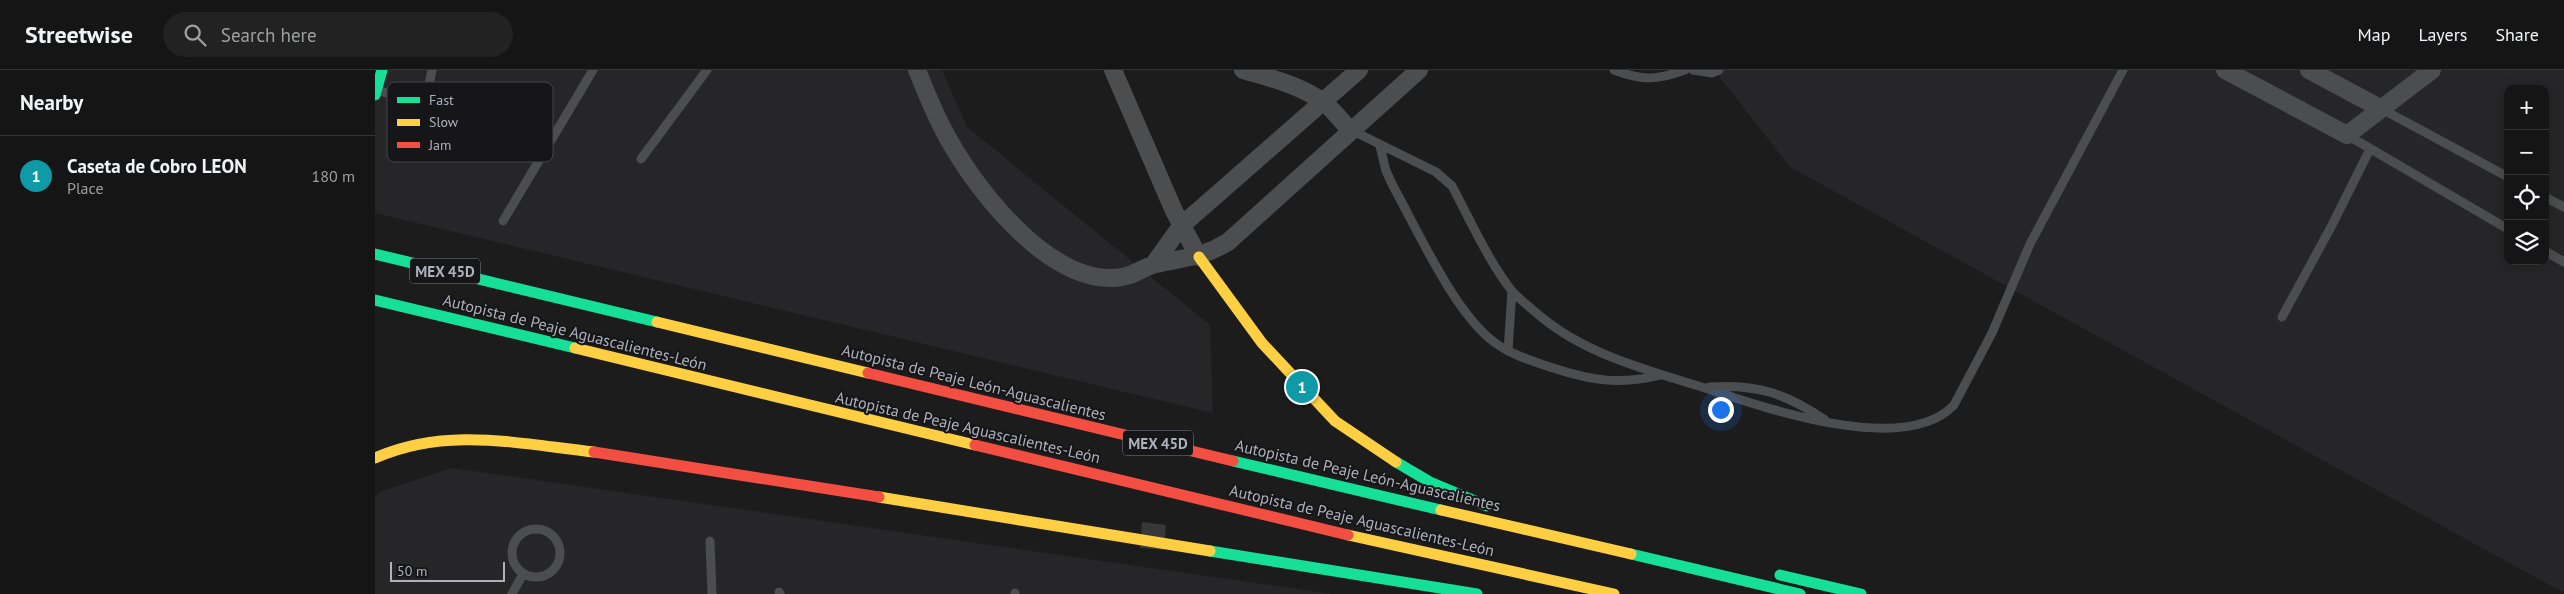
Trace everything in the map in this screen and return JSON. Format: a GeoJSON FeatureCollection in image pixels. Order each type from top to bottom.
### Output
{"type":"FeatureCollection","features":[{"type":"Feature","properties":{"kind":"main road"},"geometry":{"type":"LineString","coordinates":[[376,92],[382,70]]}},
{"type":"Feature","properties":{"kind":"main road","name":"Autopista de Peaje León-Aguascalientes"},"geometry":{"type":"LineString","coordinates":[[375,254],[1082,425],[1800,594]]}},
{"type":"Feature","properties":{"kind":"main road"},"geometry":{"type":"LineString","coordinates":[[1199,257],[1262,343],[1335,421],[1358,438],[1430,482],[1482,505],[1501,510]]}},
{"type":"Feature","properties":{"kind":"main road","name":"Autopista de Peaje Aguascalientes-León"},"geometry":{"type":"LineString","coordinates":[[375,300],[1343,534],[1614,594]]}},
{"type":"Feature","properties":{"kind":"main road"},"geometry":{"type":"LineString","coordinates":[[375,458],[393,450],[427,441],[470,438],[618,456],[1477,594]]}},
{"type":"Feature","properties":{"kind":"main road"},"geometry":{"type":"LineString","coordinates":[[1765,572],[1861,594]]}},
{"type":"Feature","properties":{"kind":"street"},"geometry":{"type":"LineString","coordinates":[[917,70],[943,129],[965,166],[1022,234],[1065,265],[1090,276],[1113,278],[1133,276],[1155,264],[1199,257],[1229,242],[1350,130],[1419,70]]}},
{"type":"Feature","properties":{"kind":"street"},"geometry":{"type":"LineString","coordinates":[[1113,70],[1181,226],[1199,257]]}},
{"type":"Feature","properties":{"kind":"street"},"geometry":{"type":"LineString","coordinates":[[1243,70],[1297,88],[1324,103],[1350,130]]}},
{"type":"Feature","properties":{"kind":"street"},"geometry":{"type":"LineString","coordinates":[[1155,264],[1181,226],[1324,103],[1359,70]]}},
{"type":"Feature","properties":{"kind":"street"},"geometry":{"type":"LineString","coordinates":[[2225,70],[2347,135],[2432,70]]}},
{"type":"Feature","properties":{"kind":"street"},"geometry":{"type":"LineString","coordinates":[[2309,70],[2380,108]]}},
{"type":"Feature","properties":{"kind":"lane"},"geometry":{"type":"LineString","coordinates":[[553,137],[593,70]]}},
{"type":"Feature","properties":{"kind":"lane"},"geometry":{"type":"LineString","coordinates":[[641,159],[707,70]]}},
{"type":"Feature","properties":{"kind":"lane"},"geometry":{"type":"LineString","coordinates":[[1614,70],[1636,79],[1663,78],[1685,70]]}},
{"type":"Feature","properties":{"kind":"lane"},"geometry":{"type":"LineString","coordinates":[[1693,70],[1712,73],[1719,70]]}},
{"type":"Feature","properties":{"kind":"lane"},"geometry":{"type":"LineString","coordinates":[[1350,130],[1425,166],[1445,178],[1452,186],[1512,291],[1558,330],[1600,352],[1663,375],[1787,414],[1855,427],[1887,428],[1917,424],[1940,417],[1954,405],[1992,333],[2030,244],[2123,70]]}},
{"type":"Feature","properties":{"kind":"lane"},"geometry":{"type":"LineString","coordinates":[[2380,108],[2504,175]]}},
{"type":"Feature","properties":{"kind":"lane"},"geometry":{"type":"LineString","coordinates":[[2347,135],[2504,227]]}},
{"type":"Feature","properties":{"kind":"lane"},"geometry":{"type":"LineString","coordinates":[[1381,146],[1382,158],[1393,186],[1452,290],[1479,329],[1508,351],[1591,379],[1613,382],[1636,381],[1663,375]]}},
{"type":"Feature","properties":{"kind":"lane"},"geometry":{"type":"LineString","coordinates":[[2282,317],[2331,227],[2370,148]]}},
{"type":"Feature","properties":{"kind":"lane"},"geometry":{"type":"LineString","coordinates":[[503,221],[538,162]]}},
{"type":"Feature","properties":{"kind":"lane"},"geometry":{"type":"LineString","coordinates":[[2549,199],[2564,207]]}},
{"type":"Feature","properties":{"kind":"lane"},"geometry":{"type":"LineString","coordinates":[[2549,253],[2564,262]]}},
{"type":"Feature","properties":{"kind":"lane"},"geometry":{"type":"LineString","coordinates":[[1508,351],[1512,291]]}},
{"type":"Feature","properties":{"kind":"lane"},"geometry":{"type":"LineString","coordinates":[[1704,388],[1739,385],[1775,392],[1804,405],[1830,422]]}},
{"type":"Feature","properties":{"kind":"lane"},"geometry":{"type":"LineString","coordinates":[[527,530],[543,530],[550,533],[555,538],[561,552],[557,567],[545,576],[537,578],[523,574],[513,562],[512,547],[515,540],[527,530]]}},
{"type":"Feature","properties":{"kind":"lane"},"geometry":{"type":"LineString","coordinates":[[710,541],[712,594]]}},
{"type":"Feature","properties":{"kind":"lane"},"geometry":{"type":"LineString","coordinates":[[512,594],[523,574]]}},
{"type":"Feature","properties":{"kind":"shaded area"},"geometry":{"type":"Polygon","coordinates":[[[375,70],[942,70],[967,127],[1210,325],[1213,413],[375,213],[375,70]]]}},
{"type":"Feature","properties":{"kind":"shaded area"},"geometry":{"type":"Polygon","coordinates":[[[1714,70],[2564,70],[2564,593],[1790,167],[1714,70]]]}},
{"type":"Feature","properties":{"kind":"shaded area"},"geometry":{"type":"Polygon","coordinates":[[[452,468],[1333,594],[375,594],[375,497],[380,492],[452,468]]]}},
{"type":"Feature","properties":{"kind":"building"},"geometry":{"type":"Polygon","coordinates":[[[1142,522],[1166,525],[1164,550],[1140,548],[1142,522]]]}},
{"type":"Feature","properties":{"kind":"traffic: fast"},"geometry":{"type":"LineString","coordinates":[[375,95],[382,70]]}},
{"type":"Feature","properties":{"kind":"traffic: fast"},"geometry":{"type":"LineString","coordinates":[[375,254],[657,322]]}},
{"type":"Feature","properties":{"kind":"traffic: fast"},"geometry":{"type":"LineString","coordinates":[[375,300],[575,348]]}},
{"type":"Feature","properties":{"kind":"traffic: fast"},"geometry":{"type":"LineString","coordinates":[[1233,461],[1441,510]]}},
{"type":"Feature","properties":{"kind":"traffic: fast"},"geometry":{"type":"LineString","coordinates":[[1396,462],[1430,482],[1487,506]]}},
{"type":"Feature","properties":{"kind":"traffic: fast"},"geometry":{"type":"LineString","coordinates":[[1210,551],[1477,594]]}},
{"type":"Feature","properties":{"kind":"traffic: fast"},"geometry":{"type":"LineString","coordinates":[[1631,554],[1800,594]]}},
{"type":"Feature","properties":{"kind":"traffic: fast"},"geometry":{"type":"LineString","coordinates":[[1780,575],[1861,594]]}},
{"type":"Feature","properties":{"kind":"traffic: slow"},"geometry":{"type":"LineString","coordinates":[[1199,257],[1262,343],[1335,421],[1396,462]]}},
{"type":"Feature","properties":{"kind":"traffic: slow"},"geometry":{"type":"LineString","coordinates":[[657,322],[868,373]]}},
{"type":"Feature","properties":{"kind":"traffic: slow"},"geometry":{"type":"LineString","coordinates":[[575,348],[975,445]]}},
{"type":"Feature","properties":{"kind":"traffic: slow"},"geometry":{"type":"LineString","coordinates":[[375,458],[402,448],[429,442],[456,440],[511,442],[594,452]]}},
{"type":"Feature","properties":{"kind":"traffic: slow"},"geometry":{"type":"LineString","coordinates":[[879,497],[1210,551]]}},
{"type":"Feature","properties":{"kind":"traffic: slow"},"geometry":{"type":"LineString","coordinates":[[1441,510],[1631,554]]}},
{"type":"Feature","properties":{"kind":"traffic: slow"},"geometry":{"type":"LineString","coordinates":[[1348,535],[1614,594]]}},
{"type":"Feature","properties":{"kind":"traffic: jam"},"geometry":{"type":"LineString","coordinates":[[868,373],[1233,461]]}},
{"type":"Feature","properties":{"kind":"traffic: jam"},"geometry":{"type":"LineString","coordinates":[[975,445],[1348,535]]}},
{"type":"Feature","properties":{"kind":"traffic: jam"},"geometry":{"type":"LineString","coordinates":[[594,452],[879,497]]}},
{"type":"Feature","properties":{"kind":"place","name":"Caseta de Cobro LEON"},"geometry":{"type":"Point","coordinates":[1302,387]}}]}
